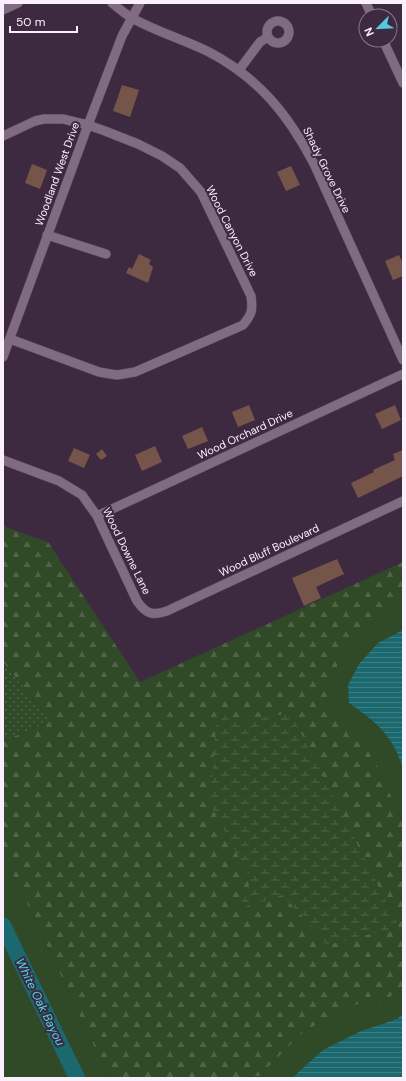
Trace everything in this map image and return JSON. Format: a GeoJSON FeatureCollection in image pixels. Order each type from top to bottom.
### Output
{"type":"FeatureCollection","features":[{"type":"Feature","properties":{"kind":"street"},"geometry":{"type":"LineString","coordinates":[[3,10],[18,3]]}},
{"type":"Feature","properties":{"kind":"street","name":"Shady Grove Drive"},"geometry":{"type":"LineString","coordinates":[[112,3],[131,18],[207,52],[239,70],[251,79],[283,113],[304,144],[403,360]]}},
{"type":"Feature","properties":{"kind":"street","name":"Woodland West Drive"},"geometry":{"type":"LineString","coordinates":[[3,357],[122,36],[140,3]]}},
{"type":"Feature","properties":{"kind":"street"},"geometry":{"type":"LineString","coordinates":[[239,70],[260,42],[268,37]]}},
{"type":"Feature","properties":{"kind":"street"},"geometry":{"type":"LineString","coordinates":[[387,48],[403,83]]}},
{"type":"Feature","properties":{"kind":"street","name":"Wood Canyon Drive"},"geometry":{"type":"LineString","coordinates":[[3,136],[35,121],[44,119],[63,119],[88,125],[153,152],[180,168],[206,201],[251,296],[252,311],[243,324],[135,372],[126,374],[110,375],[99,372],[10,340]]}},
{"type":"Feature","properties":{"kind":"street"},"geometry":{"type":"LineString","coordinates":[[47,235],[106,254]]}},
{"type":"Feature","properties":{"kind":"street","name":"Wood Orchard Drive"},"geometry":{"type":"LineString","coordinates":[[97,516],[403,374]]}},
{"type":"Feature","properties":{"kind":"street","name":"Wood Downe Lane"},"geometry":{"type":"LineString","coordinates":[[3,460],[67,485],[82,495],[97,516],[138,600],[145,610]]}},
{"type":"Feature","properties":{"kind":"street","name":"Wood Bluff Boulevard"},"geometry":{"type":"LineString","coordinates":[[145,610],[150,613],[157,614],[167,611],[403,501]]}},
{"type":"Feature","properties":{"kind":"green space"},"geometry":{"type":"Polygon","coordinates":[[[3,526],[48,542],[140,682],[403,562],[403,601],[394,604],[338,653],[337,670],[325,701],[352,726],[375,761],[403,822],[403,988],[382,1002],[352,1005],[303,1032],[259,1076],[231,1078],[109,1078],[19,886],[3,857],[3,741],[51,721],[3,662],[3,526]]]}},
{"type":"Feature","properties":{"kind":"green space"},"geometry":{"type":"Polygon","coordinates":[[[403,601],[403,822],[375,761],[352,726],[325,701],[337,670],[338,653],[394,604],[403,601]]]}},
{"type":"Feature","properties":{"kind":"green space"},"geometry":{"type":"Polygon","coordinates":[[[3,662],[51,721],[3,741],[3,662]]]}},
{"type":"Feature","properties":{"kind":"green space"},"geometry":{"type":"Polygon","coordinates":[[[217,712],[238,721],[291,713],[399,927],[327,945],[283,895],[239,909],[251,880],[210,804],[217,712]]]}},
{"type":"Feature","properties":{"kind":"green space"},"geometry":{"type":"Polygon","coordinates":[[[3,857],[19,886],[109,1078],[3,1078],[3,857]]]}},
{"type":"Feature","properties":{"kind":"green space"},"geometry":{"type":"Polygon","coordinates":[[[403,988],[403,1078],[231,1078],[259,1076],[303,1032],[352,1005],[382,1002],[403,988]]]}},
{"type":"Feature","properties":{"kind":"shaded area"},"geometry":{"type":"Polygon","coordinates":[[[403,630],[403,769],[399,757],[389,738],[368,717],[349,703],[348,685],[359,664],[378,643],[403,630]]]}},
{"type":"Feature","properties":{"kind":"shaded area"},"geometry":{"type":"Polygon","coordinates":[[[403,1014],[403,1078],[292,1078],[323,1050],[359,1032],[397,1019],[403,1014]]]}},
{"type":"Feature","properties":{"kind":"building"},"geometry":{"type":"Polygon","coordinates":[[[122,85],[139,90],[130,117],[113,111],[122,85]]]}},
{"type":"Feature","properties":{"kind":"building"},"geometry":{"type":"Polygon","coordinates":[[[32,164],[47,170],[40,189],[25,183],[32,164]]]}},
{"type":"Feature","properties":{"kind":"building"},"geometry":{"type":"Polygon","coordinates":[[[291,166],[300,185],[286,191],[277,172],[291,166]]]}},
{"type":"Feature","properties":{"kind":"building"},"geometry":{"type":"Polygon","coordinates":[[[139,254],[151,260],[149,264],[153,267],[148,283],[126,273],[129,267],[132,269],[139,254]]]}},
{"type":"Feature","properties":{"kind":"building"},"geometry":{"type":"Polygon","coordinates":[[[399,255],[403,263],[403,276],[393,280],[385,261],[399,255]]]}},
{"type":"Feature","properties":{"kind":"building"},"geometry":{"type":"Polygon","coordinates":[[[249,405],[255,420],[238,427],[232,412],[249,405]]]}},
{"type":"Feature","properties":{"kind":"building"},"geometry":{"type":"Polygon","coordinates":[[[395,405],[401,420],[382,429],[375,414],[395,405]]]}},
{"type":"Feature","properties":{"kind":"building"},"geometry":{"type":"Polygon","coordinates":[[[202,427],[208,441],[188,449],[182,436],[202,427]]]}},
{"type":"Feature","properties":{"kind":"building"},"geometry":{"type":"Polygon","coordinates":[[[155,446],[162,462],[142,471],[135,455],[155,446]]]}},
{"type":"Feature","properties":{"kind":"building"},"geometry":{"type":"Polygon","coordinates":[[[74,448],[90,455],[84,468],[68,461],[74,448]]]}},
{"type":"Feature","properties":{"kind":"building"},"geometry":{"type":"Polygon","coordinates":[[[102,449],[107,456],[101,460],[96,454],[102,449]]]}},
{"type":"Feature","properties":{"kind":"building"},"geometry":{"type":"Polygon","coordinates":[[[403,450],[403,476],[358,498],[351,483],[374,472],[373,470],[395,460],[393,454],[403,450]]]}},
{"type":"Feature","properties":{"kind":"building"},"geometry":{"type":"Polygon","coordinates":[[[337,559],[344,574],[316,587],[321,598],[304,606],[292,578],[337,559]]]}},
{"type":"Feature","properties":{"kind":"waterway","name":"White Oak Bayou"},"geometry":{"type":"LineString","coordinates":[[3,925],[77,1078]]}}]}
